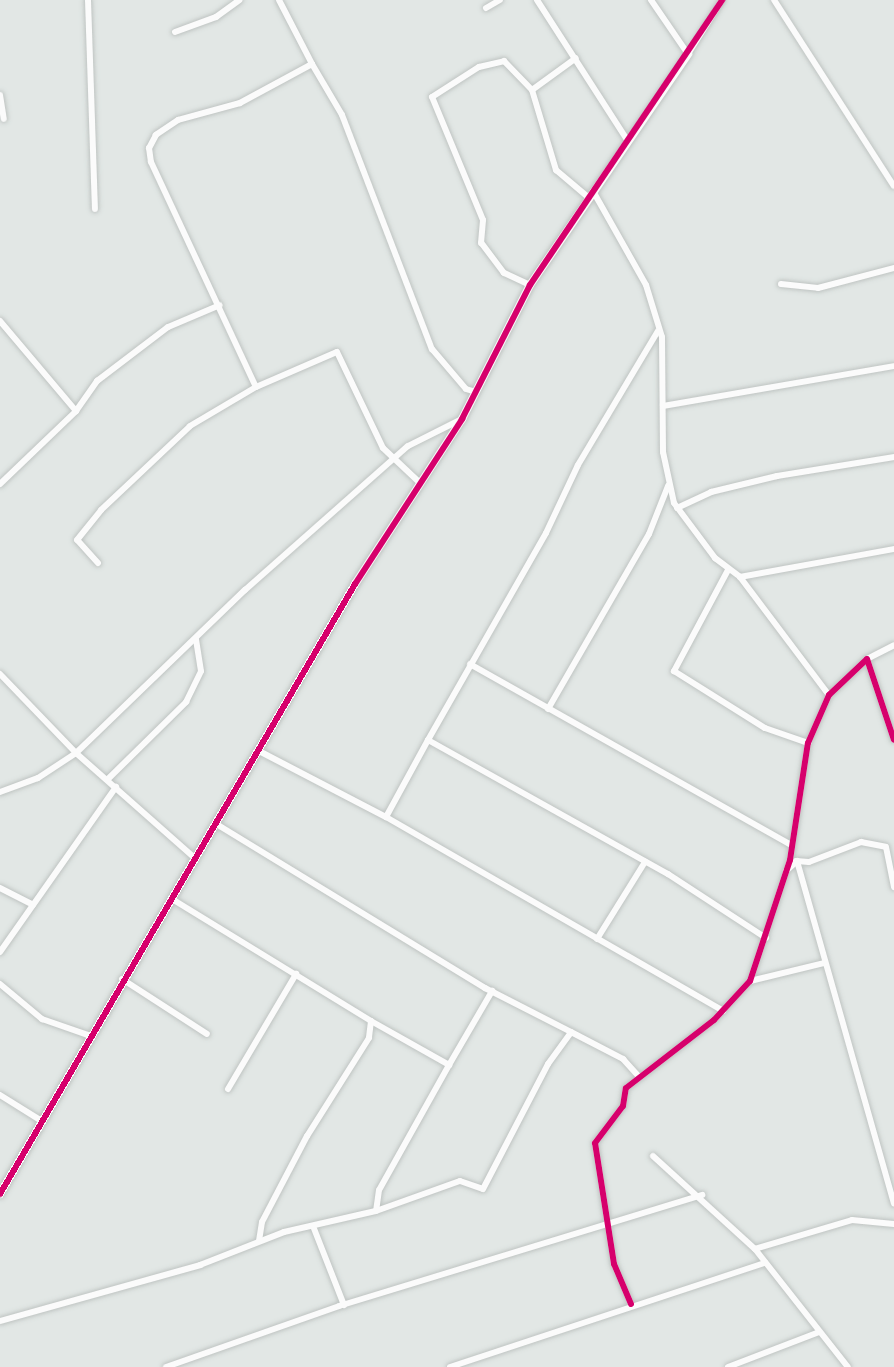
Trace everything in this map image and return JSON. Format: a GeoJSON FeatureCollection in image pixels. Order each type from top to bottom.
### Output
{"type":"FeatureCollection","features":[{"type":"Feature","properties":{"kind":"street"},"geometry":{"type":"LineString","coordinates":[[88,0],[95,209]]}},
{"type":"Feature","properties":{"kind":"street"},"geometry":{"type":"LineString","coordinates":[[175,32],[216,17],[238,0]]}},
{"type":"Feature","properties":{"kind":"street"},"geometry":{"type":"LineString","coordinates":[[279,0],[342,116],[432,349],[466,389],[476,392]]}},
{"type":"Feature","properties":{"kind":"street"},"geometry":{"type":"LineString","coordinates":[[486,8],[500,0]]}},
{"type":"Feature","properties":{"kind":"street"},"geometry":{"type":"LineString","coordinates":[[537,0],[626,138]]}},
{"type":"Feature","properties":{"kind":"street"},"geometry":{"type":"LineString","coordinates":[[651,0],[687,54]]}},
{"type":"Feature","properties":{"kind":"street"},"geometry":{"type":"LineString","coordinates":[[0,1194],[121,979],[218,825],[259,751],[420,483],[462,419],[530,285],[626,138],[687,54],[722,0]]}},
{"type":"Feature","properties":{"kind":"street"},"geometry":{"type":"LineString","coordinates":[[774,0],[894,186]]}},
{"type":"Feature","properties":{"kind":"street"},"geometry":{"type":"LineString","coordinates":[[531,90],[576,58]]}},
{"type":"Feature","properties":{"kind":"street"},"geometry":{"type":"LineString","coordinates":[[530,285],[504,273],[481,243],[483,220],[432,97],[479,67],[504,62],[531,90],[556,170],[590,193],[646,285],[658,330],[668,485],[677,508],[728,569],[740,577],[829,695]]}},
{"type":"Feature","properties":{"kind":"street"},"geometry":{"type":"LineString","coordinates":[[256,387],[149,148],[156,135],[178,120],[240,103],[312,64]]}},
{"type":"Feature","properties":{"kind":"street"},"geometry":{"type":"LineString","coordinates":[[0,95],[4,119]]}},
{"type":"Feature","properties":{"kind":"street"},"geometry":{"type":"LineString","coordinates":[[781,284],[818,288],[894,268]]}},
{"type":"Feature","properties":{"kind":"street"},"geometry":{"type":"LineString","coordinates":[[0,484],[76,411],[97,381],[168,327],[220,305]]}},
{"type":"Feature","properties":{"kind":"street"},"geometry":{"type":"LineString","coordinates":[[0,321],[76,411]]}},
{"type":"Feature","properties":{"kind":"street"},"geometry":{"type":"LineString","coordinates":[[386,817],[658,330]]}},
{"type":"Feature","properties":{"kind":"street"},"geometry":{"type":"LineString","coordinates":[[98,563],[76,540],[101,510],[190,426],[256,387],[337,352],[357,384],[378,439],[394,459],[420,483]]}},
{"type":"Feature","properties":{"kind":"street"},"geometry":{"type":"LineString","coordinates":[[663,406],[894,366]]}},
{"type":"Feature","properties":{"kind":"street"},"geometry":{"type":"LineString","coordinates":[[0,792],[38,778],[76,753],[196,638],[394,459],[444,423],[462,419]]}},
{"type":"Feature","properties":{"kind":"street"},"geometry":{"type":"LineString","coordinates":[[677,508],[711,492],[777,476],[894,457]]}},
{"type":"Feature","properties":{"kind":"street"},"geometry":{"type":"LineString","coordinates":[[548,709],[649,534],[668,485]]}},
{"type":"Feature","properties":{"kind":"street"},"geometry":{"type":"LineString","coordinates":[[740,577],[894,549]]}},
{"type":"Feature","properties":{"kind":"street"},"geometry":{"type":"LineString","coordinates":[[728,569],[674,671],[765,728],[808,743]]}},
{"type":"Feature","properties":{"kind":"street"},"geometry":{"type":"LineString","coordinates":[[108,779],[186,702],[201,670],[196,638]]}},
{"type":"Feature","properties":{"kind":"street"},"geometry":{"type":"LineString","coordinates":[[894,645],[867,658],[829,695],[808,743],[790,844],[894,1204]]}},
{"type":"Feature","properties":{"kind":"street"},"geometry":{"type":"LineString","coordinates":[[867,658],[894,740]]}},
{"type":"Feature","properties":{"kind":"street"},"geometry":{"type":"LineString","coordinates":[[470,664],[790,844]]}},
{"type":"Feature","properties":{"kind":"street"},"geometry":{"type":"LineString","coordinates":[[0,674],[76,753],[196,859]]}},
{"type":"Feature","properties":{"kind":"street"},"geometry":{"type":"LineString","coordinates":[[428,740],[645,862],[766,938]]}},
{"type":"Feature","properties":{"kind":"street"},"geometry":{"type":"LineString","coordinates":[[259,751],[386,817],[723,1011]]}},
{"type":"Feature","properties":{"kind":"street"},"geometry":{"type":"LineString","coordinates":[[0,952],[116,787]]}},
{"type":"Feature","properties":{"kind":"street"},"geometry":{"type":"LineString","coordinates":[[218,825],[492,991],[622,1059],[639,1077]]}},
{"type":"Feature","properties":{"kind":"street"},"geometry":{"type":"LineString","coordinates":[[793,860],[809,862],[861,842],[886,847],[894,844]]}},
{"type":"Feature","properties":{"kind":"street"},"geometry":{"type":"LineString","coordinates":[[886,847],[894,887]]}},
{"type":"Feature","properties":{"kind":"street"},"geometry":{"type":"LineString","coordinates":[[630,1304],[614,1264],[595,1143],[623,1106],[626,1088],[723,1011],[750,981],[766,938],[786,871],[793,860]]}},
{"type":"Feature","properties":{"kind":"street"},"geometry":{"type":"LineString","coordinates":[[597,939],[645,862]]}},
{"type":"Feature","properties":{"kind":"street"},"geometry":{"type":"LineString","coordinates":[[0,888],[33,905]]}},
{"type":"Feature","properties":{"kind":"street"},"geometry":{"type":"LineString","coordinates":[[172,899],[371,1021],[449,1065]]}},
{"type":"Feature","properties":{"kind":"street"},"geometry":{"type":"LineString","coordinates":[[750,981],[824,963]]}},
{"type":"Feature","properties":{"kind":"street"},"geometry":{"type":"LineString","coordinates":[[228,1089],[296,974]]}},
{"type":"Feature","properties":{"kind":"street"},"geometry":{"type":"LineString","coordinates":[[121,979],[207,1034]]}},
{"type":"Feature","properties":{"kind":"street"},"geometry":{"type":"LineString","coordinates":[[0,984],[42,1019],[88,1035]]}},
{"type":"Feature","properties":{"kind":"street"},"geometry":{"type":"LineString","coordinates":[[376,1211],[378,1190],[492,991]]}},
{"type":"Feature","properties":{"kind":"street"},"geometry":{"type":"LineString","coordinates":[[259,1241],[262,1222],[369,1038],[371,1021]]}},
{"type":"Feature","properties":{"kind":"street"},"geometry":{"type":"LineString","coordinates":[[0,1321],[200,1265],[259,1241],[376,1211],[460,1181],[483,1189],[548,1064],[571,1032]]}},
{"type":"Feature","properties":{"kind":"street"},"geometry":{"type":"LineString","coordinates":[[0,1095],[40,1120]]}},
{"type":"Feature","properties":{"kind":"street"},"geometry":{"type":"LineString","coordinates":[[653,1156],[702,1196],[756,1249],[848,1367]]}},
{"type":"Feature","properties":{"kind":"street"},"geometry":{"type":"LineString","coordinates":[[166,1367],[345,1305],[550,1245],[607,1221],[702,1196]]}},
{"type":"Feature","properties":{"kind":"street"},"geometry":{"type":"LineString","coordinates":[[756,1249],[852,1220],[894,1224]]}},
{"type":"Feature","properties":{"kind":"street"},"geometry":{"type":"LineString","coordinates":[[313,1226],[345,1305]]}},
{"type":"Feature","properties":{"kind":"street"},"geometry":{"type":"LineString","coordinates":[[450,1367],[630,1304],[765,1263]]}},
{"type":"Feature","properties":{"kind":"street"},"geometry":{"type":"LineString","coordinates":[[728,1367],[819,1332]]}},
{"type":"Feature","properties":{"kind":"cycle path"},"geometry":{"type":"LineString","coordinates":[[0,1194],[355,584],[462,419],[530,285],[722,0]]}},
{"type":"Feature","properties":{"kind":"cycle path"},"geometry":{"type":"LineString","coordinates":[[631,1304],[614,1264],[595,1143],[623,1106],[626,1088],[714,1020],[750,981],[790,860],[808,743],[829,695],[867,659],[894,740]]}}]}
